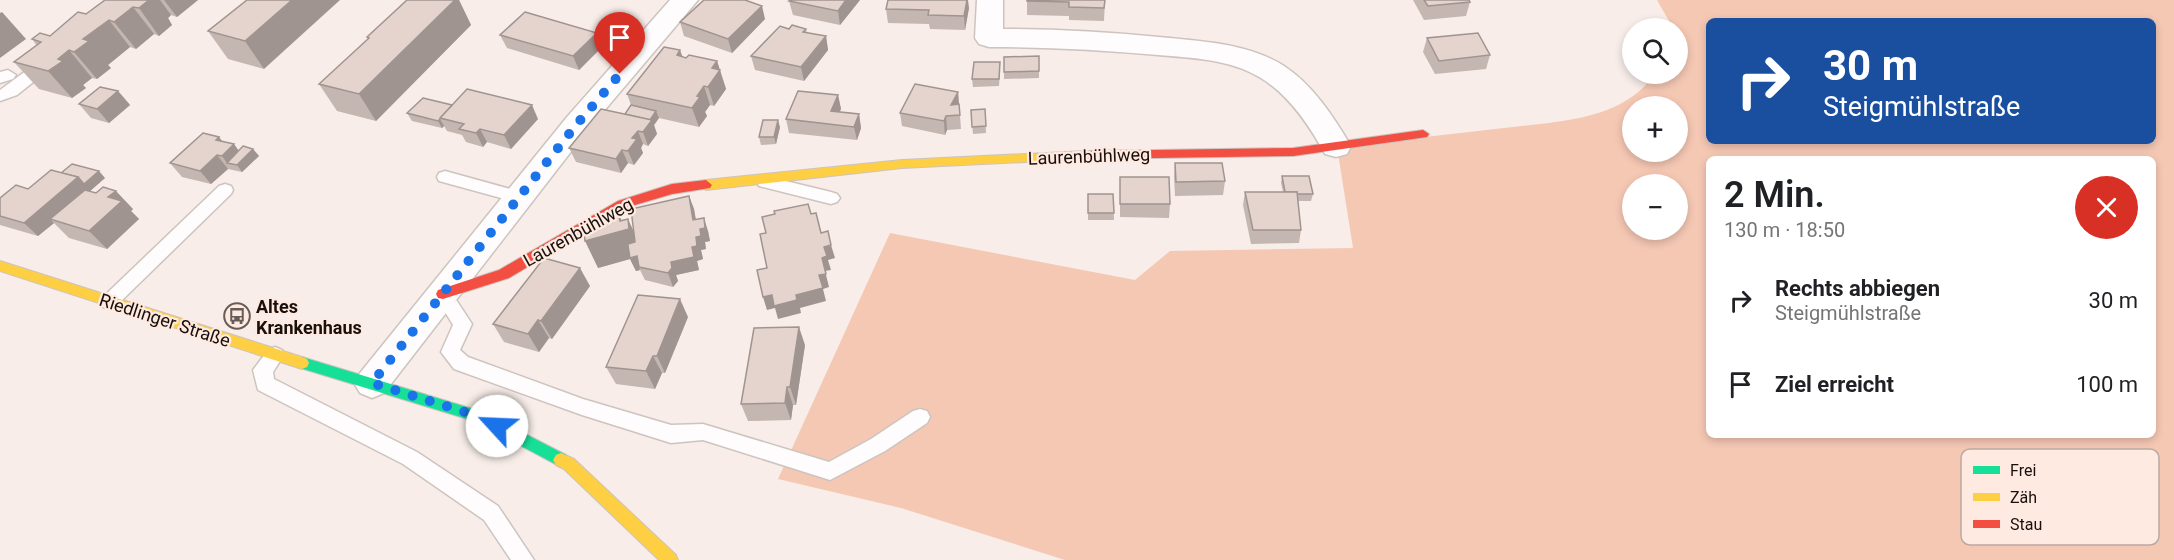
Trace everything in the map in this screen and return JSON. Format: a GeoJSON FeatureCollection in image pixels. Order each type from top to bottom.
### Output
{"type":"FeatureCollection","features":[{"type":"Feature","properties":{"kind":"street"},"geometry":{"type":"LineString","coordinates":[[990,0],[989,38],[1089,39],[1213,51],[1263,67],[1299,94],[1323,122],[1336,146]]}},
{"type":"Feature","properties":{"kind":"street"},"geometry":{"type":"LineString","coordinates":[[372,383],[672,2]]}},
{"type":"Feature","properties":{"kind":"street","name":"Laurenbühlweg"},"geometry":{"type":"LineString","coordinates":[[443,294],[504,274],[623,204],[672,189],[902,164],[1113,154],[1293,152],[1423,134]]}},
{"type":"Feature","properties":{"kind":"street","name":"Riedlinger Straße"},"geometry":{"type":"LineString","coordinates":[[0,266],[275,355],[478,416],[569,464],[670,560]]}},
{"type":"Feature","properties":{"kind":"lane"},"geometry":{"type":"LineString","coordinates":[[0,96],[11,92],[55,56]]}},
{"type":"Feature","properties":{"kind":"lane"},"geometry":{"type":"LineString","coordinates":[[445,177],[519,198]]}},
{"type":"Feature","properties":{"kind":"lane"},"geometry":{"type":"LineString","coordinates":[[754,179],[831,198]]}},
{"type":"Feature","properties":{"kind":"lane"},"geometry":{"type":"LineString","coordinates":[[109,302],[225,190]]}},
{"type":"Feature","properties":{"kind":"lane"},"geometry":{"type":"LineString","coordinates":[[443,294],[464,324],[450,352],[461,363],[582,407],[671,434],[703,432],[830,471],[878,445],[920,417]]}},
{"type":"Feature","properties":{"kind":"lane"},"geometry":{"type":"LineString","coordinates":[[275,355],[263,370],[265,384],[410,458],[491,513],[523,560]]}},
{"type":"Feature","properties":{"kind":"shaded area"},"geometry":{"type":"Polygon","coordinates":[[[1657,0],[2174,0],[2174,560],[1065,560],[901,508],[778,479],[890,233],[1135,280],[1170,251],[1353,248],[1337,147],[1549,123],[1594,114],[1622,103],[1622,162],[1688,162],[1688,96],[1633,96],[1646,84],[1688,84],[1688,18],[1667,18],[1657,0]]]}},
{"type":"Feature","properties":{"kind":"building"},"geometry":{"type":"Polygon","coordinates":[[[105,0],[149,0],[139,8],[133,7],[114,22],[109,20],[83,39],[89,41],[74,52],[69,50],[58,59],[63,61],[48,71],[14,62],[41,42],[32,39],[40,33],[50,36],[78,12],[86,14],[105,0]]]}},
{"type":"Feature","properties":{"kind":"building"},"geometry":{"type":"Polygon","coordinates":[[[247,0],[292,0],[245,41],[208,31],[247,0]]]}},
{"type":"Feature","properties":{"kind":"building"},"geometry":{"type":"Polygon","coordinates":[[[407,0],[455,0],[359,94],[319,84],[369,38],[367,37],[407,0]]]}},
{"type":"Feature","properties":{"kind":"building"},"geometry":{"type":"Polygon","coordinates":[[[704,0],[745,0],[762,6],[728,39],[680,22],[704,0]]]}},
{"type":"Feature","properties":{"kind":"building"},"geometry":{"type":"Polygon","coordinates":[[[846,0],[838,11],[789,1],[846,0]]]}},
{"type":"Feature","properties":{"kind":"building"},"geometry":{"type":"Polygon","coordinates":[[[888,0],[967,0],[964,16],[928,15],[929,10],[886,9],[888,0]]]}},
{"type":"Feature","properties":{"kind":"building"},"geometry":{"type":"Polygon","coordinates":[[[1027,0],[1105,0],[1104,8],[1069,7],[1069,2],[1027,0]]]}},
{"type":"Feature","properties":{"kind":"building"},"geometry":{"type":"Polygon","coordinates":[[[1424,0],[1469,0],[1470,2],[1428,6],[1424,0]]]}},
{"type":"Feature","properties":{"kind":"building"},"geometry":{"type":"Polygon","coordinates":[[[525,12],[597,33],[573,56],[500,35],[525,12]]]}},
{"type":"Feature","properties":{"kind":"building"},"geometry":{"type":"Polygon","coordinates":[[[792,25],[806,29],[803,32],[826,36],[801,67],[751,56],[780,26],[789,29],[792,25]]]}},
{"type":"Feature","properties":{"kind":"building"},"geometry":{"type":"Polygon","coordinates":[[[1478,33],[1490,55],[1439,61],[1427,38],[1478,33]]]}},
{"type":"Feature","properties":{"kind":"building"},"geometry":{"type":"Polygon","coordinates":[[[664,47],[680,50],[677,55],[686,58],[689,55],[717,61],[712,68],[720,70],[708,87],[704,86],[692,108],[627,94],[664,47]]]}},
{"type":"Feature","properties":{"kind":"building"},"geometry":{"type":"Polygon","coordinates":[[[1039,56],[1039,71],[1004,72],[1004,57],[1039,56]]]}},
{"type":"Feature","properties":{"kind":"building"},"geometry":{"type":"Polygon","coordinates":[[[974,62],[1000,62],[999,79],[972,79],[974,62]]]}},
{"type":"Feature","properties":{"kind":"building"},"geometry":{"type":"Polygon","coordinates":[[[915,84],[958,92],[951,105],[959,104],[960,115],[946,116],[944,121],[900,113],[915,84]]]}},
{"type":"Feature","properties":{"kind":"building"},"geometry":{"type":"Polygon","coordinates":[[[100,87],[118,91],[97,109],[79,104],[100,87]]]}},
{"type":"Feature","properties":{"kind":"building"},"geometry":{"type":"Polygon","coordinates":[[[467,89],[532,105],[504,135],[480,129],[476,133],[459,129],[464,124],[440,118],[467,89]]]}},
{"type":"Feature","properties":{"kind":"building"},"geometry":{"type":"Polygon","coordinates":[[[798,91],[838,95],[831,111],[859,114],[854,127],[786,119],[798,91]]]}},
{"type":"Feature","properties":{"kind":"building"},"geometry":{"type":"Polygon","coordinates":[[[423,98],[452,105],[438,121],[407,113],[423,98]]]}},
{"type":"Feature","properties":{"kind":"building"},"geometry":{"type":"Polygon","coordinates":[[[631,105],[656,111],[650,120],[625,114],[631,105]]]}},
{"type":"Feature","properties":{"kind":"building"},"geometry":{"type":"Polygon","coordinates":[[[601,109],[652,120],[643,132],[638,131],[632,138],[637,139],[628,151],[622,150],[616,159],[569,148],[601,109]]]}},
{"type":"Feature","properties":{"kind":"building"},"geometry":{"type":"Polygon","coordinates":[[[985,109],[986,126],[972,127],[971,110],[985,109]]]}},
{"type":"Feature","properties":{"kind":"building"},"geometry":{"type":"Polygon","coordinates":[[[763,120],[778,120],[774,137],[759,137],[763,120]]]}},
{"type":"Feature","properties":{"kind":"building"},"geometry":{"type":"Polygon","coordinates":[[[203,133],[219,137],[216,140],[234,144],[222,156],[217,155],[200,171],[170,163],[203,133]]]}},
{"type":"Feature","properties":{"kind":"building"},"geometry":{"type":"Polygon","coordinates":[[[243,146],[253,149],[237,165],[227,163],[243,146]]]}},
{"type":"Feature","properties":{"kind":"building"},"geometry":{"type":"Polygon","coordinates":[[[1175,163],[1222,163],[1225,181],[1176,182],[1175,163]]]}},
{"type":"Feature","properties":{"kind":"building"},"geometry":{"type":"Polygon","coordinates":[[[72,164],[99,171],[84,184],[78,177],[61,173],[72,164]]]}},
{"type":"Feature","properties":{"kind":"building"},"geometry":{"type":"Polygon","coordinates":[[[51,170],[78,177],[24,223],[0,216],[0,198],[16,185],[28,189],[51,170]]]}},
{"type":"Feature","properties":{"kind":"building"},"geometry":{"type":"Polygon","coordinates":[[[1282,176],[1309,176],[1313,194],[1285,192],[1282,176]]]}},
{"type":"Feature","properties":{"kind":"building"},"geometry":{"type":"Polygon","coordinates":[[[1120,177],[1169,177],[1170,204],[1120,204],[1120,177]]]}},
{"type":"Feature","properties":{"kind":"building"},"geometry":{"type":"Polygon","coordinates":[[[103,187],[116,191],[108,197],[122,201],[89,231],[50,219],[85,190],[96,193],[103,187]]]}},
{"type":"Feature","properties":{"kind":"building"},"geometry":{"type":"Polygon","coordinates":[[[1245,192],[1297,192],[1301,230],[1253,230],[1245,192]]]}},
{"type":"Feature","properties":{"kind":"building"},"geometry":{"type":"Polygon","coordinates":[[[1088,194],[1113,194],[1114,213],[1088,213],[1088,194]]]}},
{"type":"Feature","properties":{"kind":"building"},"geometry":{"type":"Polygon","coordinates":[[[689,196],[693,220],[704,218],[705,228],[700,229],[701,236],[696,237],[697,246],[692,247],[694,257],[671,262],[672,268],[668,273],[639,267],[637,256],[630,258],[628,246],[635,242],[631,209],[689,196]]]}},
{"type":"Feature","properties":{"kind":"building"},"geometry":{"type":"Polygon","coordinates":[[[808,204],[811,214],[816,213],[821,233],[828,231],[831,245],[824,247],[827,256],[822,258],[826,274],[819,275],[823,288],[796,295],[797,300],[774,306],[772,295],[763,297],[757,270],[767,268],[760,234],[766,233],[762,217],[775,214],[774,211],[808,204]]]}},
{"type":"Feature","properties":{"kind":"building"},"geometry":{"type":"Polygon","coordinates":[[[619,215],[620,221],[628,219],[629,229],[585,241],[583,224],[619,215]]]}},
{"type":"Feature","properties":{"kind":"building"},"geometry":{"type":"Polygon","coordinates":[[[544,258],[580,268],[541,321],[538,320],[528,334],[493,324],[544,258]]]}},
{"type":"Feature","properties":{"kind":"building"},"geometry":{"type":"Polygon","coordinates":[[[638,295],[680,299],[657,356],[653,356],[646,371],[606,367],[638,295]]]}},
{"type":"Feature","properties":{"kind":"building"},"geometry":{"type":"Polygon","coordinates":[[[799,327],[790,387],[787,387],[785,403],[741,404],[754,328],[799,327]]]}},
{"type":"Feature","properties":{"kind":"traffic: fast"},"geometry":{"type":"LineString","coordinates":[[302,363],[478,416],[561,460]]}},
{"type":"Feature","properties":{"kind":"traffic: slow"},"geometry":{"type":"LineString","coordinates":[[706,185],[902,164],[1087,155]]}},
{"type":"Feature","properties":{"kind":"traffic: slow"},"geometry":{"type":"LineString","coordinates":[[0,266],[302,363]]}},
{"type":"Feature","properties":{"kind":"traffic: slow"},"geometry":{"type":"LineString","coordinates":[[561,460],[569,464],[670,560]]}},
{"type":"Feature","properties":{"kind":"traffic: jam"},"geometry":{"type":"LineString","coordinates":[[1087,155],[1293,152],[1423,134]]}},
{"type":"Feature","properties":{"kind":"traffic: jam"},"geometry":{"type":"LineString","coordinates":[[443,294],[504,274],[623,204],[672,189],[706,185]]}},
{"type":"Feature","properties":{"kind":"place","name":"Altes Krankenhaus"},"geometry":{"type":"Point","coordinates":[237,316]}},
{"type":"Feature","properties":{"kind":"route"},"geometry":{"type":"LineString","coordinates":[[497,426],[478,416],[372,383],[577,124],[620,74]]}}]}
